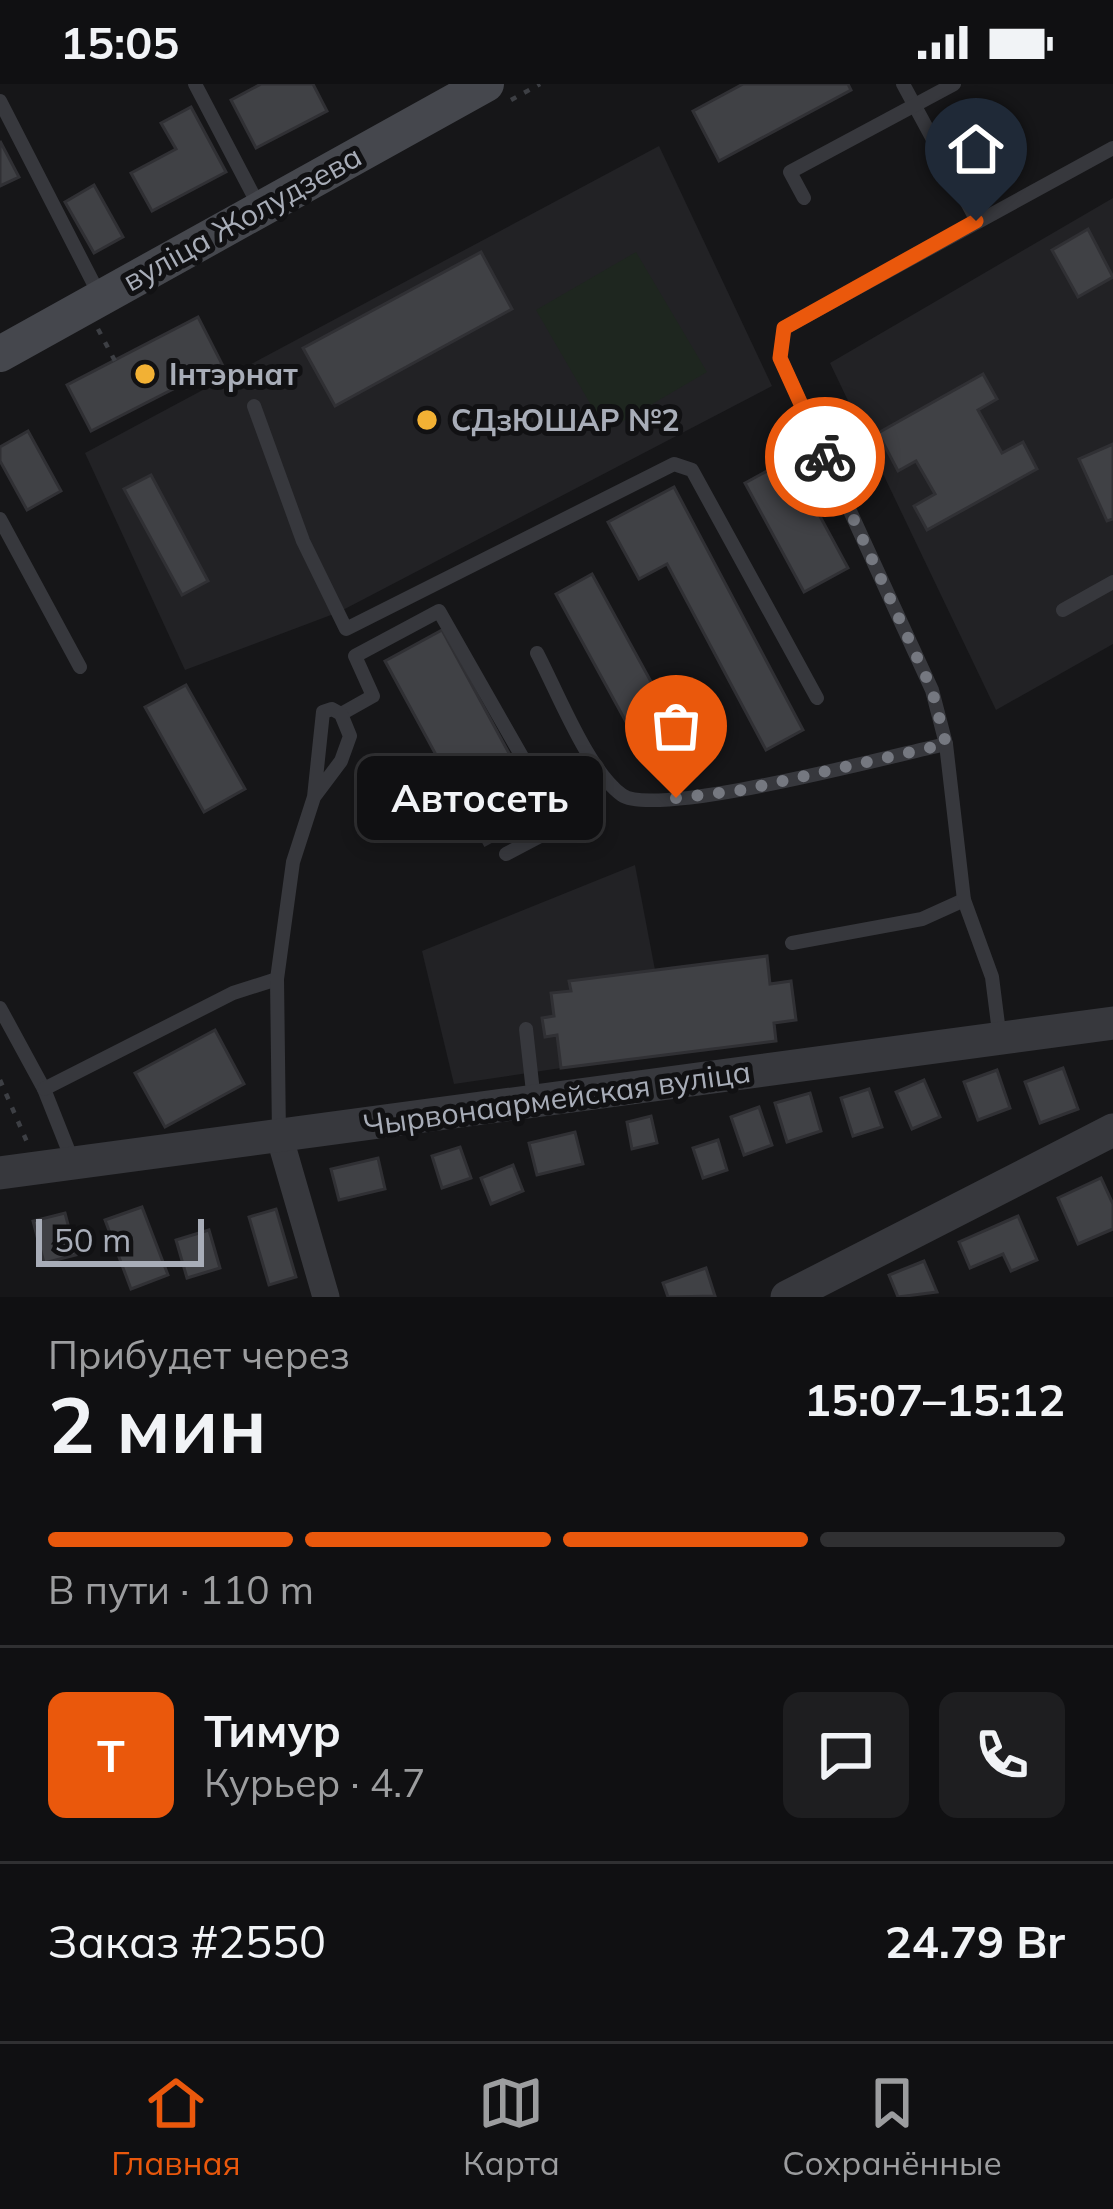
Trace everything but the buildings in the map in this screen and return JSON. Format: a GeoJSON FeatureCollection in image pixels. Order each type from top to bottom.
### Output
{"type":"FeatureCollection","features":[{"type":"Feature","properties":{"kind":"main road","name":"вуліца Жолудзева"},"geometry":{"type":"LineString","coordinates":[[0,354],[98,311],[260,208],[486,84]]}},
{"type":"Feature","properties":{"kind":"street","name":"Чырвонаармейская вуліца"},"geometry":{"type":"LineString","coordinates":[[14,1164],[74,1162],[1113,1023]]}},
{"type":"Feature","properties":{"kind":"street"},"geometry":{"type":"LineString","coordinates":[[787,1297],[1113,1130]]}},
{"type":"Feature","properties":{"kind":"street"},"geometry":{"type":"LineString","coordinates":[[279,1135],[326,1297]]}},
{"type":"Feature","properties":{"kind":"lane"},"geometry":{"type":"LineString","coordinates":[[195,84],[260,208]]}},
{"type":"Feature","properties":{"kind":"lane"},"geometry":{"type":"LineString","coordinates":[[903,84],[976,221]]}},
{"type":"Feature","properties":{"kind":"lane"},"geometry":{"type":"LineString","coordinates":[[804,197],[790,172],[954,84]]}},
{"type":"Feature","properties":{"kind":"lane"},"geometry":{"type":"LineString","coordinates":[[0,101],[98,311]]}},
{"type":"Feature","properties":{"kind":"lane"},"geometry":{"type":"LineString","coordinates":[[1000,1040],[992,977],[964,900],[946,744],[932,690],[780,358],[784,328],[1113,148]]}},
{"type":"Feature","properties":{"kind":"lane"},"geometry":{"type":"LineString","coordinates":[[254,406],[302,541],[346,629],[674,464],[692,470],[817,698]]}},
{"type":"Feature","properties":{"kind":"lane"},"geometry":{"type":"LineString","coordinates":[[0,519],[80,667]]}},
{"type":"Feature","properties":{"kind":"lane"},"geometry":{"type":"LineString","coordinates":[[1063,610],[1113,582]]}},
{"type":"Feature","properties":{"kind":"lane"},"geometry":{"type":"LineString","coordinates":[[341,714],[373,696],[355,656],[439,610],[561,825],[506,854]]}},
{"type":"Feature","properties":{"kind":"lane"},"geometry":{"type":"LineString","coordinates":[[537,653],[602,774],[623,797],[642,802],[743,790],[946,744]]}},
{"type":"Feature","properties":{"kind":"lane"},"geometry":{"type":"LineString","coordinates":[[279,1135],[278,979],[292,862],[314,797],[323,712],[332,709],[341,714],[350,736],[341,761],[314,797]]}},
{"type":"Feature","properties":{"kind":"lane"},"geometry":{"type":"LineString","coordinates":[[792,943],[922,919],[964,900]]}},
{"type":"Feature","properties":{"kind":"lane"},"geometry":{"type":"LineString","coordinates":[[44,1089],[233,993],[278,979]]}},
{"type":"Feature","properties":{"kind":"lane"},"geometry":{"type":"LineString","coordinates":[[0,1008],[44,1089],[74,1162]]}},
{"type":"Feature","properties":{"kind":"lane"},"geometry":{"type":"LineString","coordinates":[[526,1029],[533,1101]]}},
{"type":"Feature","properties":{"kind":"path"},"geometry":{"type":"LineString","coordinates":[[98,311],[115,361]]}},
{"type":"Feature","properties":{"kind":"path"},"geometry":{"type":"LineString","coordinates":[[0,1079],[16,1108],[14,1164]]}},
{"type":"Feature","properties":{"kind":"shaded area","name":"СДзЮШАР №2"},"geometry":{"type":"Polygon","coordinates":[[[659,146],[772,386],[339,612],[185,670],[85,453],[659,146]]]}},
{"type":"Feature","properties":{"kind":"shaded area"},"geometry":{"type":"Polygon","coordinates":[[[1113,198],[1113,644],[996,710],[830,363],[1113,198]]]}},
{"type":"Feature","properties":{"kind":"shaded area"},"geometry":{"type":"Polygon","coordinates":[[[636,252],[707,372],[606,431],[536,310],[636,252]]]}},
{"type":"Feature","properties":{"kind":"shaded area"},"geometry":{"type":"Polygon","coordinates":[[[635,865],[655,970],[561,1068],[454,1084],[422,951],[635,865]]]}},
{"type":"Feature","properties":{"kind":"way so far"},"geometry":{"type":"LineString","coordinates":[[676,798],[743,790],[946,744],[932,690],[825,457]]}},
{"type":"Feature","properties":{"kind":"place","name":"Інтэрнат"},"geometry":{"type":"Point","coordinates":[145,374]}},
{"type":"Feature","properties":{"kind":"place","name":"СДзЮШАР №2"},"geometry":{"type":"Point","coordinates":[427,420]}},
{"type":"Feature","properties":{"kind":"place","name":"Автосеть"},"geometry":{"type":"Point","coordinates":[676,798]}},
{"type":"Feature","properties":{"kind":"route"},"geometry":{"type":"LineString","coordinates":[[825,457],[780,358],[784,328],[976,221]]}}]}
